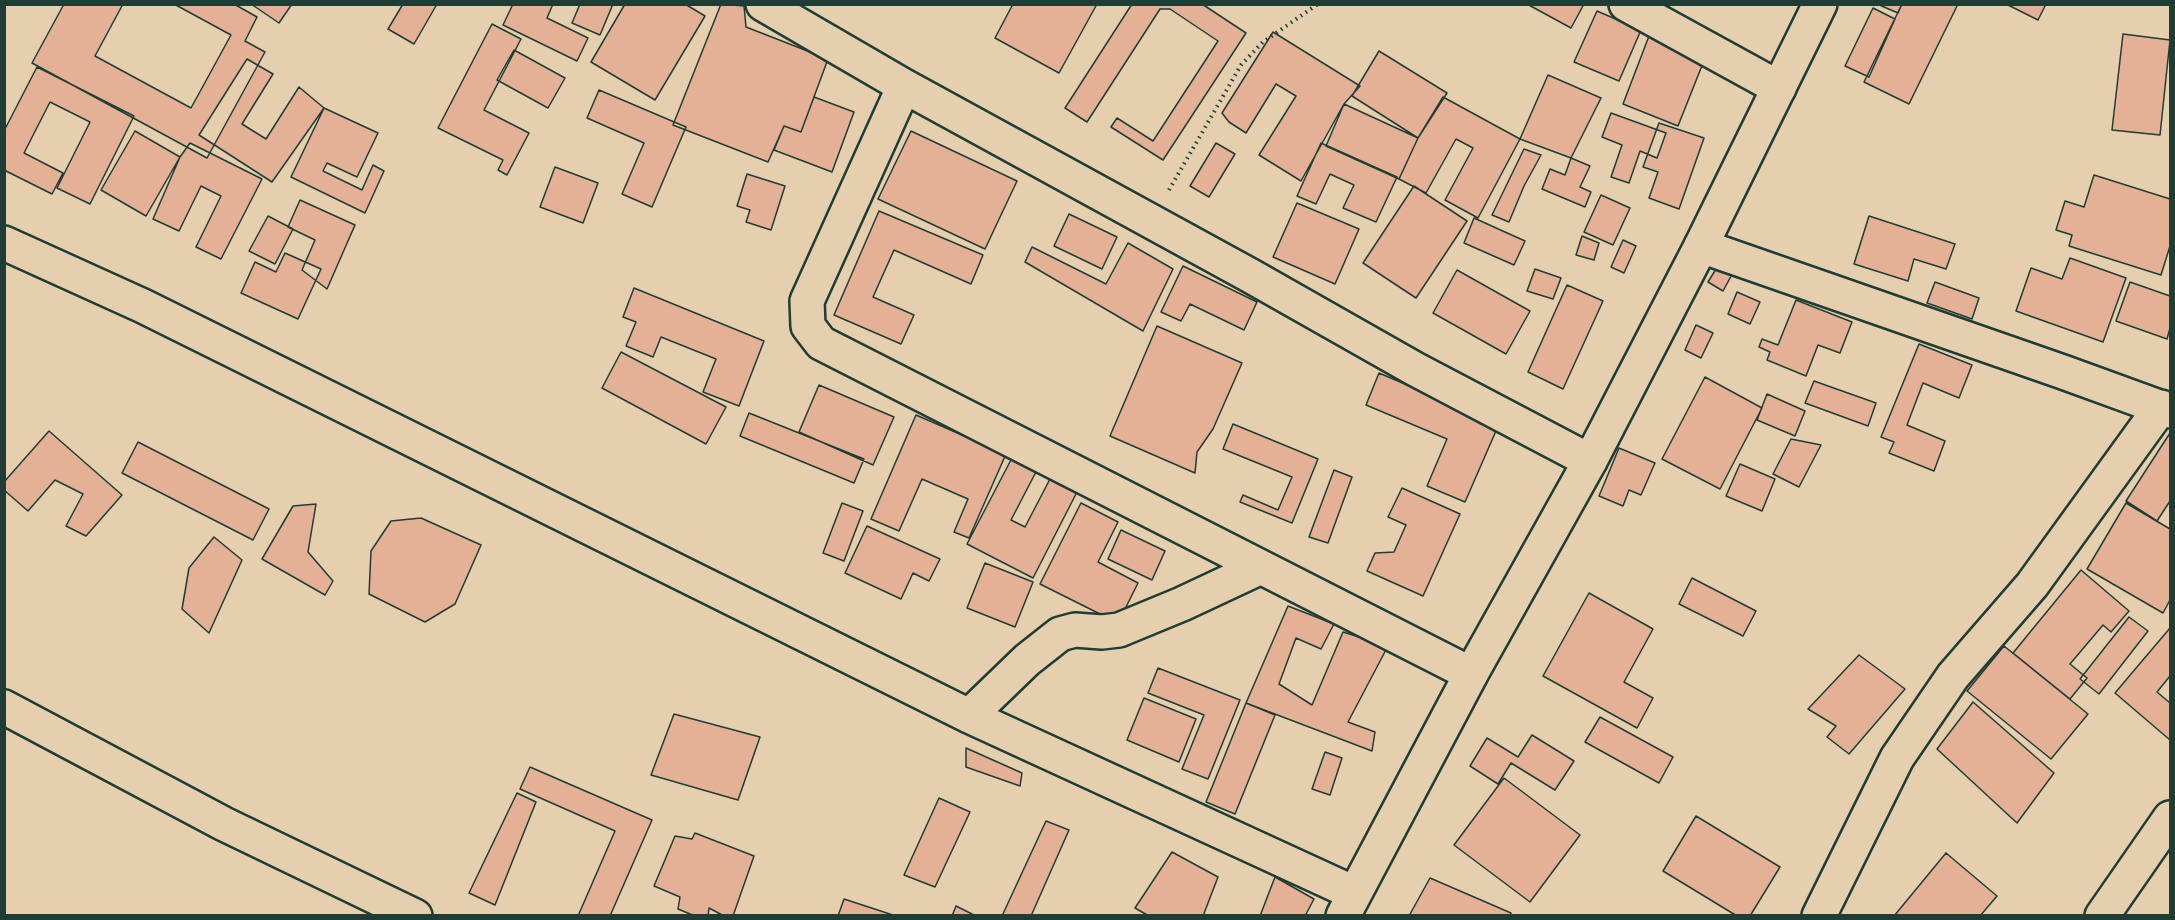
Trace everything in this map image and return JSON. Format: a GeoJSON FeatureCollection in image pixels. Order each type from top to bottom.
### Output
{"type":"FeatureCollection","features":[{"type":"Feature","properties":{"kind":"street"},"geometry":{"type":"LineString","coordinates":[[763,4],[904,86],[1415,369],[1590,461]]}},
{"type":"Feature","properties":{"kind":"street"},"geometry":{"type":"LineString","coordinates":[[1626,4],[1779,88]]}},
{"type":"Feature","properties":{"kind":"street"},"geometry":{"type":"LineString","coordinates":[[4,243],[143,306],[1348,904],[1471,674],[1590,461],[1701,246],[1820,4]]}},
{"type":"Feature","properties":{"kind":"street"},"geometry":{"type":"LineString","coordinates":[[904,86],[807,301],[808,326],[821,343],[1471,674]]}},
{"type":"Feature","properties":{"kind":"street"},"geometry":{"type":"LineString","coordinates":[[1701,246],[2166,409],[2032,585],[1953,676],[1897,758],[1819,915]]}},
{"type":"Feature","properties":{"kind":"street"},"geometry":{"type":"LineString","coordinates":[[969,716],[1027,660],[1060,634],[1075,630],[1102,632],[1119,630],[1261,567]]}},
{"type":"Feature","properties":{"kind":"street"},"geometry":{"type":"LineString","coordinates":[[4,707],[224,824],[415,915]]}},
{"type":"Feature","properties":{"kind":"street"},"geometry":{"type":"LineString","coordinates":[[2102,915],[2170,818]]}},
{"type":"Feature","properties":{"kind":"path"},"geometry":{"type":"LineString","coordinates":[[1150,221],[1241,65],[1263,42],[1318,4]]}},
{"type":"Feature","properties":{"kind":"building"},"geometry":{"type":"Polygon","coordinates":[[[64,4],[123,4],[95,56],[191,108],[231,35],[174,4],[234,4],[257,17],[245,41],[265,52],[207,158],[32,63],[64,4]]]}},
{"type":"Feature","properties":{"kind":"building"},"geometry":{"type":"Polygon","coordinates":[[[251,4],[292,4],[279,23],[251,4]]]}},
{"type":"Feature","properties":{"kind":"building"},"geometry":{"type":"Polygon","coordinates":[[[403,4],[437,4],[414,44],[388,29],[403,4]]]}},
{"type":"Feature","properties":{"kind":"building"},"geometry":{"type":"Polygon","coordinates":[[[513,4],[553,4],[547,18],[588,38],[577,61],[503,25],[513,4]]]}},
{"type":"Feature","properties":{"kind":"building"},"geometry":{"type":"Polygon","coordinates":[[[580,4],[613,4],[600,35],[572,23],[580,4]]]}},
{"type":"Feature","properties":{"kind":"building"},"geometry":{"type":"Polygon","coordinates":[[[625,4],[685,4],[705,16],[655,100],[591,62],[625,4]]]}},
{"type":"Feature","properties":{"kind":"building"},"geometry":{"type":"Polygon","coordinates":[[[721,4],[744,6],[746,27],[828,59],[801,132],[784,126],[768,162],[673,125],[721,4]]]}},
{"type":"Feature","properties":{"kind":"building"},"geometry":{"type":"Polygon","coordinates":[[[1013,4],[1097,4],[1059,73],[995,38],[1013,4]]]}},
{"type":"Feature","properties":{"kind":"building"},"geometry":{"type":"Polygon","coordinates":[[[1132,4],[1202,4],[1246,33],[1163,160],[1111,127],[1117,118],[1153,141],[1218,41],[1170,9],[1160,9],[1087,122],[1065,108],[1132,4]]]}},
{"type":"Feature","properties":{"kind":"building"},"geometry":{"type":"Polygon","coordinates":[[[1527,4],[1584,4],[1571,28],[1527,4]]]}},
{"type":"Feature","properties":{"kind":"building"},"geometry":{"type":"Polygon","coordinates":[[[1877,4],[1902,4],[1898,13],[1877,4]]]}},
{"type":"Feature","properties":{"kind":"building"},"geometry":{"type":"Polygon","coordinates":[[[1902,4],[1958,4],[1909,104],[1864,82],[1902,4]]]}},
{"type":"Feature","properties":{"kind":"building"},"geometry":{"type":"Polygon","coordinates":[[[2006,4],[2046,4],[2038,20],[2006,4]]]}},
{"type":"Feature","properties":{"kind":"building"},"geometry":{"type":"Polygon","coordinates":[[[1873,8],[1895,19],[1869,77],[1845,66],[1873,8]]]}},
{"type":"Feature","properties":{"kind":"building"},"geometry":{"type":"Polygon","coordinates":[[[1597,11],[1641,30],[1619,81],[1574,62],[1597,11]]]}},
{"type":"Feature","properties":{"kind":"building"},"geometry":{"type":"Polygon","coordinates":[[[492,24],[521,39],[484,110],[529,133],[507,175],[498,170],[503,160],[438,128],[492,24]]]}},
{"type":"Feature","properties":{"kind":"building"},"geometry":{"type":"Polygon","coordinates":[[[1273,32],[1360,86],[1344,104],[1301,181],[1259,155],[1296,96],[1276,84],[1246,133],[1229,122],[1222,113],[1273,32]]]}},
{"type":"Feature","properties":{"kind":"building"},"geometry":{"type":"Polygon","coordinates":[[[2123,34],[2170,40],[2160,135],[2112,130],[2123,34]]]}},
{"type":"Feature","properties":{"kind":"building"},"geometry":{"type":"Polygon","coordinates":[[[1649,36],[1705,58],[1678,126],[1623,104],[1649,36]]]}},
{"type":"Feature","properties":{"kind":"building"},"geometry":{"type":"Polygon","coordinates":[[[514,50],[565,78],[548,108],[497,80],[514,50]]]}},
{"type":"Feature","properties":{"kind":"building"},"geometry":{"type":"Polygon","coordinates":[[[1379,51],[1447,93],[1418,138],[1352,96],[1379,51]]]}},
{"type":"Feature","properties":{"kind":"building"},"geometry":{"type":"Polygon","coordinates":[[[247,59],[273,74],[242,124],[266,139],[299,87],[324,108],[272,182],[199,135],[247,59]]]}},
{"type":"Feature","properties":{"kind":"building"},"geometry":{"type":"Polygon","coordinates":[[[37,67],[134,116],[90,204],[57,188],[90,122],[50,102],[24,153],[63,173],[52,194],[4,170],[4,131],[37,67]]]}},
{"type":"Feature","properties":{"kind":"building"},"geometry":{"type":"Polygon","coordinates":[[[1548,75],[1601,98],[1571,158],[1520,139],[1548,75]]]}},
{"type":"Feature","properties":{"kind":"building"},"geometry":{"type":"Polygon","coordinates":[[[599,90],[686,127],[652,207],[622,194],[644,143],[587,118],[599,90]]]}},
{"type":"Feature","properties":{"kind":"building"},"geometry":{"type":"Polygon","coordinates":[[[814,97],[854,112],[832,172],[774,150],[784,126],[801,132],[814,97]]]}},
{"type":"Feature","properties":{"kind":"building"},"geometry":{"type":"Polygon","coordinates":[[[1443,97],[1520,139],[1478,218],[1445,200],[1473,148],[1456,139],[1426,193],[1399,179],[1418,138],[1443,97]]]}},
{"type":"Feature","properties":{"kind":"building"},"geometry":{"type":"Polygon","coordinates":[[[1344,104],[1418,138],[1399,179],[1326,146],[1344,104]]]}},
{"type":"Feature","properties":{"kind":"building"},"geometry":{"type":"Polygon","coordinates":[[[324,108],[378,133],[357,177],[327,163],[323,171],[362,190],[373,165],[384,171],[365,213],[291,177],[324,108]]]}},
{"type":"Feature","properties":{"kind":"building"},"geometry":{"type":"Polygon","coordinates":[[[1611,113],[1666,133],[1657,158],[1640,151],[1629,183],[1611,177],[1622,145],[1602,137],[1611,113]]]}},
{"type":"Feature","properties":{"kind":"building"},"geometry":{"type":"Polygon","coordinates":[[[1659,123],[1704,138],[1679,209],[1649,198],[1658,172],[1643,167],[1659,123]]]}},
{"type":"Feature","properties":{"kind":"building"},"geometry":{"type":"Polygon","coordinates":[[[135,131],[180,157],[146,216],[101,190],[135,131]]]}},
{"type":"Feature","properties":{"kind":"building"},"geometry":{"type":"Polygon","coordinates":[[[911,131],[1017,181],[985,249],[878,199],[911,131]]]}},
{"type":"Feature","properties":{"kind":"building"},"geometry":{"type":"Polygon","coordinates":[[[190,143],[262,179],[221,259],[196,247],[221,196],[201,186],[179,231],[153,219],[180,157],[190,143]]]}},
{"type":"Feature","properties":{"kind":"building"},"geometry":{"type":"Polygon","coordinates":[[[1216,143],[1235,154],[1209,197],[1190,186],[1216,143]]]}},
{"type":"Feature","properties":{"kind":"building"},"geometry":{"type":"Polygon","coordinates":[[[1321,143],[1397,177],[1376,222],[1343,208],[1354,185],[1330,174],[1316,204],[1297,196],[1321,143]]]}},
{"type":"Feature","properties":{"kind":"building"},"geometry":{"type":"Polygon","coordinates":[[[1524,149],[1541,155],[1524,186],[1509,222],[1492,215],[1524,149]]]}},
{"type":"Feature","properties":{"kind":"building"},"geometry":{"type":"Polygon","coordinates":[[[1571,158],[1590,166],[1580,187],[1591,192],[1585,207],[1542,189],[1550,169],[1565,175],[1571,158]]]}},
{"type":"Feature","properties":{"kind":"building"},"geometry":{"type":"Polygon","coordinates":[[[555,167],[598,183],[583,223],[540,207],[555,167]]]}},
{"type":"Feature","properties":{"kind":"building"},"geometry":{"type":"Polygon","coordinates":[[[747,174],[785,186],[771,230],[746,222],[750,210],[737,206],[747,174]]]}},
{"type":"Feature","properties":{"kind":"building"},"geometry":{"type":"Polygon","coordinates":[[[2094,175],[2170,199],[2170,246],[2161,275],[2069,246],[2072,235],[2056,230],[2065,201],[2084,207],[2094,175]]]}},
{"type":"Feature","properties":{"kind":"building"},"geometry":{"type":"Polygon","coordinates":[[[1414,186],[1467,221],[1416,298],[1363,263],[1414,186]]]}},
{"type":"Feature","properties":{"kind":"building"},"geometry":{"type":"Polygon","coordinates":[[[1601,195],[1630,208],[1613,245],[1584,232],[1601,195]]]}},
{"type":"Feature","properties":{"kind":"building"},"geometry":{"type":"Polygon","coordinates":[[[300,200],[355,225],[327,289],[302,270],[315,240],[288,227],[300,200]]]}},
{"type":"Feature","properties":{"kind":"building"},"geometry":{"type":"Polygon","coordinates":[[[1297,203],[1359,229],[1335,284],[1273,257],[1297,203]]]}},
{"type":"Feature","properties":{"kind":"building"},"geometry":{"type":"Polygon","coordinates":[[[879,211],[983,255],[971,284],[894,250],[873,297],[914,315],[901,344],[834,315],[879,211]]]}},
{"type":"Feature","properties":{"kind":"building"},"geometry":{"type":"Polygon","coordinates":[[[1069,214],[1117,237],[1102,269],[1054,246],[1069,214]]]}},
{"type":"Feature","properties":{"kind":"building"},"geometry":{"type":"Polygon","coordinates":[[[268,216],[293,229],[275,264],[249,251],[268,216]]]}},
{"type":"Feature","properties":{"kind":"building"},"geometry":{"type":"Polygon","coordinates":[[[1869,216],[1955,244],[1946,269],[1914,259],[1908,281],[1854,264],[1869,216]]]}},
{"type":"Feature","properties":{"kind":"building"},"geometry":{"type":"Polygon","coordinates":[[[1474,218],[1525,241],[1514,265],[1464,243],[1474,218]]]}},
{"type":"Feature","properties":{"kind":"building"},"geometry":{"type":"Polygon","coordinates":[[[1582,236],[1599,243],[1594,260],[1576,255],[1582,236]]]}},
{"type":"Feature","properties":{"kind":"building"},"geometry":{"type":"Polygon","coordinates":[[[1623,240],[1636,246],[1624,273],[1611,267],[1623,240]]]}},
{"type":"Feature","properties":{"kind":"building"},"geometry":{"type":"Polygon","coordinates":[[[1128,243],[1173,269],[1143,331],[1025,262],[1032,247],[1106,284],[1128,243]]]}},
{"type":"Feature","properties":{"kind":"building"},"geometry":{"type":"Polygon","coordinates":[[[285,253],[321,269],[298,319],[241,293],[255,262],[276,272],[285,253]]]}},
{"type":"Feature","properties":{"kind":"building"},"geometry":{"type":"Polygon","coordinates":[[[2070,258],[2126,278],[2103,342],[2016,311],[2031,268],[2062,279],[2070,258]]]}},
{"type":"Feature","properties":{"kind":"building"},"geometry":{"type":"Polygon","coordinates":[[[1721,261],[1735,269],[1723,291],[1708,282],[1721,261]]]}},
{"type":"Feature","properties":{"kind":"building"},"geometry":{"type":"Polygon","coordinates":[[[1183,266],[1257,302],[1244,330],[1190,304],[1181,321],[1161,312],[1183,266]]]}},
{"type":"Feature","properties":{"kind":"building"},"geometry":{"type":"Polygon","coordinates":[[[1535,269],[1561,278],[1553,299],[1527,291],[1535,269]]]}},
{"type":"Feature","properties":{"kind":"building"},"geometry":{"type":"Polygon","coordinates":[[[1457,270],[1530,311],[1506,354],[1433,313],[1457,270]]]}},
{"type":"Feature","properties":{"kind":"building"},"geometry":{"type":"Polygon","coordinates":[[[1935,282],[1979,298],[1972,319],[1927,303],[1935,282]]]}},
{"type":"Feature","properties":{"kind":"building"},"geometry":{"type":"Polygon","coordinates":[[[2130,282],[2170,296],[2170,328],[2167,339],[2116,321],[2130,282]]]}},
{"type":"Feature","properties":{"kind":"building"},"geometry":{"type":"Polygon","coordinates":[[[1567,285],[1603,301],[1563,389],[1528,372],[1567,285]]]}},
{"type":"Feature","properties":{"kind":"building"},"geometry":{"type":"Polygon","coordinates":[[[634,288],[764,341],[739,406],[703,392],[716,359],[661,337],[653,357],[626,346],[636,322],[623,317],[634,288]]]}},
{"type":"Feature","properties":{"kind":"building"},"geometry":{"type":"Polygon","coordinates":[[[1737,292],[1760,302],[1750,324],[1728,314],[1737,292]]]}},
{"type":"Feature","properties":{"kind":"building"},"geometry":{"type":"Polygon","coordinates":[[[1796,300],[1852,322],[1840,353],[1818,345],[1806,376],[1767,360],[1770,352],[1759,347],[1762,339],[1778,345],[1796,300]]]}},
{"type":"Feature","properties":{"kind":"building"},"geometry":{"type":"Polygon","coordinates":[[[1696,325],[1713,333],[1701,358],[1685,350],[1696,325]]]}},
{"type":"Feature","properties":{"kind":"building"},"geometry":{"type":"Polygon","coordinates":[[[1157,326],[1242,363],[1213,429],[1197,452],[1195,473],[1110,436],[1157,326]]]}},
{"type":"Feature","properties":{"kind":"building"},"geometry":{"type":"Polygon","coordinates":[[[1919,344],[1972,365],[1959,398],[1923,383],[1907,425],[1945,441],[1934,471],[1889,453],[1894,442],[1881,437],[1919,344]]]}},
{"type":"Feature","properties":{"kind":"building"},"geometry":{"type":"Polygon","coordinates":[[[621,352],[726,407],[706,444],[602,388],[621,352]]]}},
{"type":"Feature","properties":{"kind":"building"},"geometry":{"type":"Polygon","coordinates":[[[1379,373],[1499,424],[1465,502],[1427,486],[1447,439],[1366,405],[1379,373]]]}},
{"type":"Feature","properties":{"kind":"building"},"geometry":{"type":"Polygon","coordinates":[[[1705,377],[1762,408],[1720,489],[1662,459],[1705,377]]]}},
{"type":"Feature","properties":{"kind":"building"},"geometry":{"type":"Polygon","coordinates":[[[1814,381],[1876,403],[1868,426],[1805,403],[1814,381]]]}},
{"type":"Feature","properties":{"kind":"building"},"geometry":{"type":"Polygon","coordinates":[[[819,385],[894,417],[873,465],[799,432],[819,385]]]}},
{"type":"Feature","properties":{"kind":"building"},"geometry":{"type":"Polygon","coordinates":[[[1767,394],[1805,411],[1795,436],[1757,420],[1767,394]]]}},
{"type":"Feature","properties":{"kind":"building"},"geometry":{"type":"Polygon","coordinates":[[[749,413],[864,459],[854,483],[740,436],[749,413]]]}},
{"type":"Feature","properties":{"kind":"building"},"geometry":{"type":"Polygon","coordinates":[[[916,415],[1006,454],[969,538],[954,532],[968,499],[922,479],[899,531],[871,519],[916,415]]]}},
{"type":"Feature","properties":{"kind":"building"},"geometry":{"type":"Polygon","coordinates":[[[1233,424],[1318,459],[1292,523],[1240,502],[1243,495],[1278,510],[1292,477],[1223,449],[1233,424]]]}},
{"type":"Feature","properties":{"kind":"building"},"geometry":{"type":"Polygon","coordinates":[[[49,431],[122,495],[86,536],[66,526],[83,494],[55,480],[28,511],[4,490],[4,482],[49,431]]]}},
{"type":"Feature","properties":{"kind":"building"},"geometry":{"type":"Polygon","coordinates":[[[2170,433],[2170,501],[2157,521],[2126,501],[2170,433]]]}},
{"type":"Feature","properties":{"kind":"building"},"geometry":{"type":"Polygon","coordinates":[[[1791,439],[1821,445],[1799,487],[1773,474],[1791,439]]]}},
{"type":"Feature","properties":{"kind":"building"},"geometry":{"type":"Polygon","coordinates":[[[138,442],[269,509],[253,540],[122,473],[138,442]]]}},
{"type":"Feature","properties":{"kind":"building"},"geometry":{"type":"Polygon","coordinates":[[[1619,448],[1655,463],[1641,495],[1629,490],[1623,506],[1599,496],[1619,448]]]}},
{"type":"Feature","properties":{"kind":"building"},"geometry":{"type":"Polygon","coordinates":[[[1013,456],[1038,468],[1011,520],[1025,527],[1050,479],[1077,492],[1033,578],[967,544],[1013,456]]]}},
{"type":"Feature","properties":{"kind":"building"},"geometry":{"type":"Polygon","coordinates":[[[1740,464],[1775,479],[1762,511],[1726,496],[1740,464]]]}},
{"type":"Feature","properties":{"kind":"building"},"geometry":{"type":"Polygon","coordinates":[[[1334,470],[1352,477],[1328,543],[1309,537],[1334,470]]]}},
{"type":"Feature","properties":{"kind":"building"},"geometry":{"type":"Polygon","coordinates":[[[1402,488],[1460,514],[1423,596],[1367,571],[1375,553],[1394,552],[1406,525],[1388,517],[1402,488]]]}},
{"type":"Feature","properties":{"kind":"building"},"geometry":{"type":"Polygon","coordinates":[[[842,503],[863,511],[844,561],[823,553],[842,503]]]}},
{"type":"Feature","properties":{"kind":"building"},"geometry":{"type":"Polygon","coordinates":[[[1081,503],[1118,522],[1098,562],[1138,583],[1118,623],[1040,584],[1081,503]]]}},
{"type":"Feature","properties":{"kind":"building"},"geometry":{"type":"Polygon","coordinates":[[[2126,503],[2170,529],[2170,600],[2163,613],[2087,569],[2126,503]]]}},
{"type":"Feature","properties":{"kind":"building"},"geometry":{"type":"Polygon","coordinates":[[[316,504],[308,552],[333,581],[325,595],[262,559],[293,506],[316,504]]]}},
{"type":"Feature","properties":{"kind":"building"},"geometry":{"type":"Polygon","coordinates":[[[421,518],[481,545],[455,604],[425,622],[369,594],[371,551],[391,521],[421,518]]]}},
{"type":"Feature","properties":{"kind":"building"},"geometry":{"type":"Polygon","coordinates":[[[867,526],[940,559],[929,581],[913,573],[901,599],[845,573],[867,526]]]}},
{"type":"Feature","properties":{"kind":"building"},"geometry":{"type":"Polygon","coordinates":[[[1121,530],[1165,551],[1152,580],[1108,559],[1121,530]]]}},
{"type":"Feature","properties":{"kind":"building"},"geometry":{"type":"Polygon","coordinates":[[[214,537],[242,560],[209,633],[182,609],[189,568],[214,537]]]}},
{"type":"Feature","properties":{"kind":"building"},"geometry":{"type":"Polygon","coordinates":[[[985,563],[1033,582],[1015,627],[967,608],[985,563]]]}},
{"type":"Feature","properties":{"kind":"building"},"geometry":{"type":"Polygon","coordinates":[[[2081,570],[2129,611],[2111,632],[2103,625],[2070,664],[2087,678],[2070,699],[2013,653],[2081,570]]]}},
{"type":"Feature","properties":{"kind":"building"},"geometry":{"type":"Polygon","coordinates":[[[1692,578],[1756,611],[1743,636],[1679,604],[1692,578]]]}},
{"type":"Feature","properties":{"kind":"building"},"geometry":{"type":"Polygon","coordinates":[[[1589,593],[1653,629],[1624,682],[1653,698],[1637,728],[1543,676],[1589,593]]]}},
{"type":"Feature","properties":{"kind":"building"},"geometry":{"type":"Polygon","coordinates":[[[1288,606],[1334,624],[1321,649],[1296,638],[1279,684],[1312,705],[1343,632],[1388,646],[1348,722],[1375,732],[1372,751],[1246,703],[1288,606]]]}},
{"type":"Feature","properties":{"kind":"building"},"geometry":{"type":"Polygon","coordinates":[[[2129,617],[2148,631],[2099,694],[2080,679],[2129,617]]]}},
{"type":"Feature","properties":{"kind":"building"},"geometry":{"type":"Polygon","coordinates":[[[2170,628],[2170,676],[2157,692],[2170,703],[2170,740],[2115,693],[2170,628]]]}},
{"type":"Feature","properties":{"kind":"building"},"geometry":{"type":"Polygon","coordinates":[[[2004,646],[2088,714],[2051,759],[1967,691],[2004,646]]]}},
{"type":"Feature","properties":{"kind":"building"},"geometry":{"type":"Polygon","coordinates":[[[1859,655],[1905,689],[1849,754],[1827,737],[1836,726],[1808,709],[1859,655]]]}},
{"type":"Feature","properties":{"kind":"building"},"geometry":{"type":"Polygon","coordinates":[[[1158,668],[1240,700],[1208,779],[1182,769],[1204,715],[1148,693],[1158,668]]]}},
{"type":"Feature","properties":{"kind":"building"},"geometry":{"type":"Polygon","coordinates":[[[1144,698],[1196,719],[1179,762],[1127,740],[1144,698]]]}},
{"type":"Feature","properties":{"kind":"building"},"geometry":{"type":"Polygon","coordinates":[[[1973,702],[2054,773],[2017,823],[1937,749],[1973,702]]]}},
{"type":"Feature","properties":{"kind":"building"},"geometry":{"type":"Polygon","coordinates":[[[1246,703],[1275,715],[1235,814],[1206,802],[1246,703]]]}},
{"type":"Feature","properties":{"kind":"building"},"geometry":{"type":"Polygon","coordinates":[[[674,714],[760,737],[738,800],[651,775],[674,714]]]}},
{"type":"Feature","properties":{"kind":"building"},"geometry":{"type":"Polygon","coordinates":[[[1600,717],[1673,757],[1659,783],[1585,742],[1600,717]]]}},
{"type":"Feature","properties":{"kind":"building"},"geometry":{"type":"Polygon","coordinates":[[[1532,735],[1574,761],[1555,790],[1511,763],[1498,784],[1470,766],[1487,738],[1518,757],[1532,735]]]}},
{"type":"Feature","properties":{"kind":"building"},"geometry":{"type":"Polygon","coordinates":[[[966,748],[1022,773],[1020,786],[966,767],[966,748]]]}},
{"type":"Feature","properties":{"kind":"building"},"geometry":{"type":"Polygon","coordinates":[[[1325,752],[1342,758],[1330,795],[1312,789],[1325,752]]]}},
{"type":"Feature","properties":{"kind":"building"},"geometry":{"type":"Polygon","coordinates":[[[530,767],[652,820],[610,916],[578,916],[615,831],[520,789],[530,767]]]}},
{"type":"Feature","properties":{"kind":"building"},"geometry":{"type":"Polygon","coordinates":[[[1504,778],[1580,835],[1530,902],[1454,845],[1504,778]]]}},
{"type":"Feature","properties":{"kind":"building"},"geometry":{"type":"Polygon","coordinates":[[[517,793],[536,802],[495,905],[469,893],[517,793]]]}},
{"type":"Feature","properties":{"kind":"building"},"geometry":{"type":"Polygon","coordinates":[[[939,798],[970,812],[935,887],[904,875],[939,798]]]}},
{"type":"Feature","properties":{"kind":"building"},"geometry":{"type":"Polygon","coordinates":[[[1696,816],[1780,867],[1750,916],[1737,916],[1663,871],[1696,816]]]}},
{"type":"Feature","properties":{"kind":"building"},"geometry":{"type":"Polygon","coordinates":[[[1046,821],[1069,830],[1031,916],[1002,916],[1046,821]]]}},
{"type":"Feature","properties":{"kind":"building"},"geometry":{"type":"Polygon","coordinates":[[[695,833],[754,856],[733,916],[724,916],[709,908],[708,916],[695,916],[678,909],[680,897],[654,886],[675,836],[692,839],[695,833]]]}},
{"type":"Feature","properties":{"kind":"building"},"geometry":{"type":"Polygon","coordinates":[[[1172,852],[1218,877],[1203,916],[1149,916],[1135,908],[1172,852]]]}},
{"type":"Feature","properties":{"kind":"building"},"geometry":{"type":"Polygon","coordinates":[[[1946,853],[1997,896],[1980,916],[1894,916],[1946,853]]]}},
{"type":"Feature","properties":{"kind":"building"},"geometry":{"type":"Polygon","coordinates":[[[1275,877],[1314,899],[1305,916],[1260,916],[1275,877]]]}},
{"type":"Feature","properties":{"kind":"building"},"geometry":{"type":"Polygon","coordinates":[[[1430,878],[1511,913],[1510,916],[1409,916],[1430,878]]]}},
{"type":"Feature","properties":{"kind":"building"},"geometry":{"type":"Polygon","coordinates":[[[844,899],[896,916],[838,916],[844,899]]]}},
{"type":"Feature","properties":{"kind":"building"},"geometry":{"type":"Polygon","coordinates":[[[956,906],[976,916],[952,916],[956,906]]]}}]}
